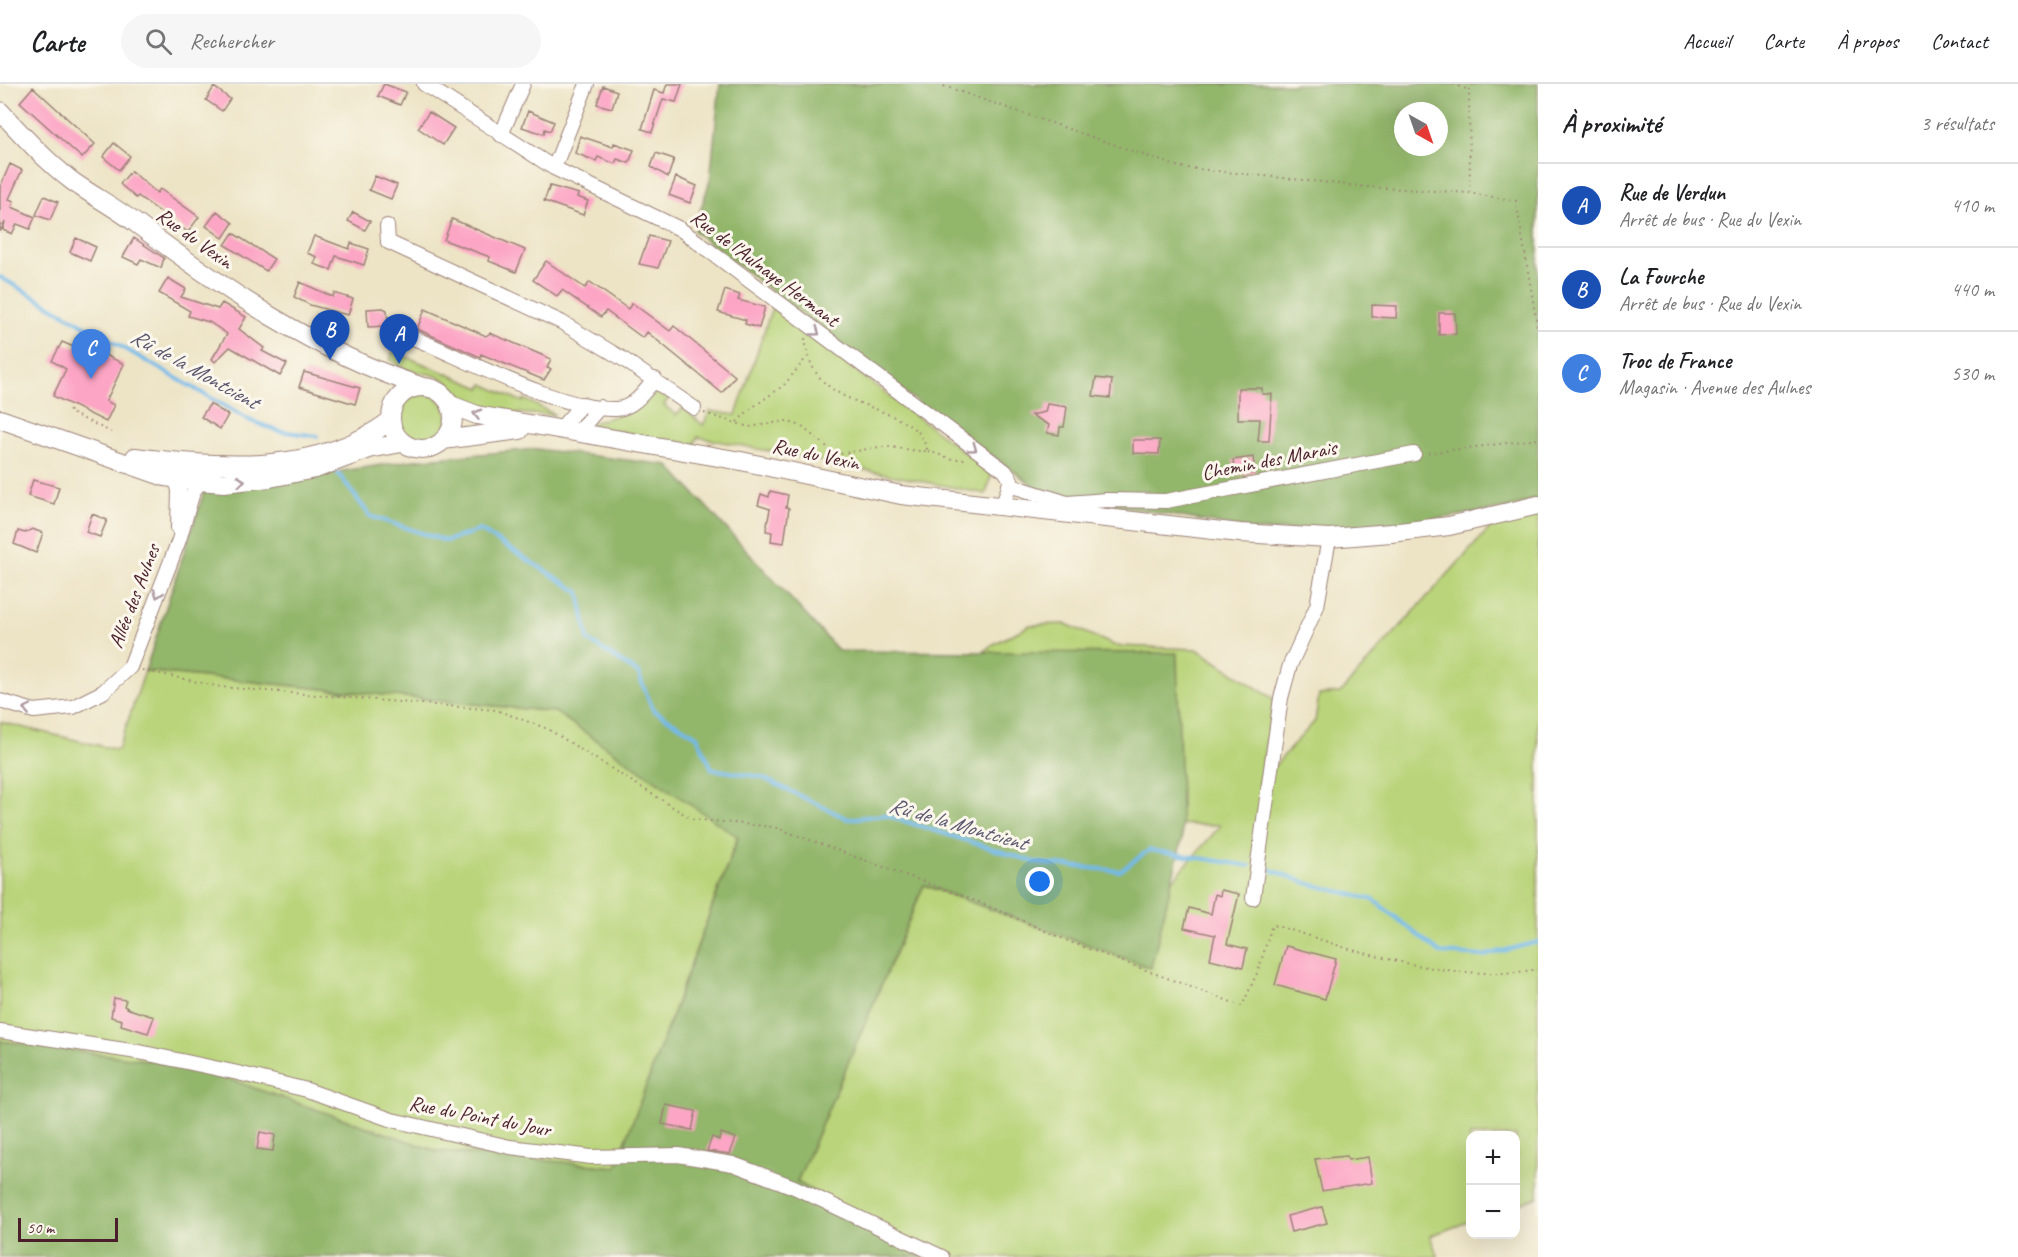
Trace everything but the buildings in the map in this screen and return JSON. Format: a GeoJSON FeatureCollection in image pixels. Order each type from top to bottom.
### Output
{"type":"FeatureCollection","features":[{"type":"Feature","properties":{"kind":"main road","name":"Rue du Vexin"},"geometry":{"type":"LineString","coordinates":[[0,111],[40,154],[72,181],[122,213],[165,247],[302,336],[382,374],[420,386]]}},
{"type":"Feature","properties":{"kind":"main road"},"geometry":{"type":"LineString","coordinates":[[382,374],[392,412],[392,429],[402,443]]}},
{"type":"Feature","properties":{"kind":"main road"},"geometry":{"type":"LineString","coordinates":[[103,454],[216,466],[268,464],[330,451],[369,437],[392,412],[400,395],[420,386],[441,393],[451,405],[477,415],[562,430]]}},
{"type":"Feature","properties":{"kind":"main road"},"geometry":{"type":"LineString","coordinates":[[0,419],[175,478],[224,483],[270,478],[320,467],[369,449],[402,443],[419,449],[436,446],[443,440],[452,424],[451,405]]}},
{"type":"Feature","properties":{"kind":"main road","name":"Rue du Vexin"},"geometry":{"type":"LineString","coordinates":[[562,430],[741,461],[901,495],[1003,505],[1082,509],[1240,533],[1329,538],[1449,526],[1538,505]]}},
{"type":"Feature","properties":{"kind":"main road"},"geometry":{"type":"LineString","coordinates":[[443,440],[486,433],[562,430]]}},
{"type":"Feature","properties":{"kind":"street","name":"Rue de l'Aulnaye Hermant"},"geometry":{"type":"LineString","coordinates":[[424,84],[554,168],[680,229],[1005,471],[1011,480],[1009,485]]}},
{"type":"Feature","properties":{"kind":"street"},"geometry":{"type":"LineString","coordinates":[[501,135],[523,84]]}},
{"type":"Feature","properties":{"kind":"street"},"geometry":{"type":"LineString","coordinates":[[554,168],[586,84]]}},
{"type":"Feature","properties":{"kind":"street"},"geometry":{"type":"LineString","coordinates":[[387,226],[388,242],[561,322],[655,379],[694,408]]}},
{"type":"Feature","properties":{"kind":"street"},"geometry":{"type":"LineString","coordinates":[[416,339],[568,402],[617,410],[635,403],[655,379]]}},
{"type":"Feature","properties":{"kind":"street"},"geometry":{"type":"LineString","coordinates":[[562,430],[582,404]]}},
{"type":"Feature","properties":{"kind":"street"},"geometry":{"type":"LineString","coordinates":[[562,430],[600,406]]}},
{"type":"Feature","properties":{"kind":"street","name":"Chemin des Marais"},"geometry":{"type":"LineString","coordinates":[[1009,485],[1082,509],[1107,500],[1166,501],[1414,454]]}},
{"type":"Feature","properties":{"kind":"street"},"geometry":{"type":"LineString","coordinates":[[198,482],[216,466]]}},
{"type":"Feature","properties":{"kind":"street","name":"Allée des Aulnes"},"geometry":{"type":"LineString","coordinates":[[175,478],[179,490],[179,540]]}},
{"type":"Feature","properties":{"kind":"street","name":"Allée des Aulnes"},"geometry":{"type":"LineString","coordinates":[[0,701],[34,711],[73,707],[103,692],[130,668],[179,540],[198,482]]}},
{"type":"Feature","properties":{"kind":"street"},"geometry":{"type":"LineString","coordinates":[[1003,505],[1009,485]]}},
{"type":"Feature","properties":{"kind":"street"},"geometry":{"type":"LineString","coordinates":[[1253,898],[1281,698],[1290,665],[1317,606],[1329,538]]}},
{"type":"Feature","properties":{"kind":"street","name":"Rue du Point du Jour"},"geometry":{"type":"LineString","coordinates":[[0,1031],[144,1053],[238,1073],[307,1090],[392,1120],[510,1148],[591,1157],[678,1155],[733,1164],[794,1187],[942,1257]]}},
{"type":"Feature","properties":{"kind":"path"},"geometry":{"type":"LineString","coordinates":[[938,84],[1179,167],[1368,187],[1470,194],[1516,201],[1538,330]]}},
{"type":"Feature","properties":{"kind":"path"},"geometry":{"type":"LineString","coordinates":[[1453,84],[1469,90]]}},
{"type":"Feature","properties":{"kind":"path"},"geometry":{"type":"LineString","coordinates":[[1470,194],[1469,90],[1473,84]]}},
{"type":"Feature","properties":{"kind":"path"},"geometry":{"type":"LineString","coordinates":[[736,422],[784,385],[807,357],[832,389],[852,402],[868,406],[918,432],[928,451]]}},
{"type":"Feature","properties":{"kind":"path"},"geometry":{"type":"LineString","coordinates":[[73,405],[69,412],[111,432]]}},
{"type":"Feature","properties":{"kind":"path"},"geometry":{"type":"LineString","coordinates":[[694,408],[714,418],[749,427],[786,421],[801,426],[836,454],[879,447],[901,448],[911,452],[928,451],[952,459],[974,459]]}},
{"type":"Feature","properties":{"kind":"path"},"geometry":{"type":"LineString","coordinates":[[1414,454],[1538,439]]}},
{"type":"Feature","properties":{"kind":"path"},"geometry":{"type":"LineString","coordinates":[[130,668],[221,687],[496,710],[548,729],[692,819],[774,827],[979,902],[1073,943],[1242,1005],[1258,971],[1272,925],[1303,932],[1360,951],[1477,974],[1511,974],[1538,969]]}},
{"type":"Feature","properties":{"kind":"green space"},"geometry":{"type":"Polygon","coordinates":[[[720,84],[1538,84],[1538,497],[1508,508],[1378,528],[1258,531],[1041,491],[887,380],[694,231],[710,180],[720,84]]]}},
{"type":"Feature","properties":{"kind":"green space"},"geometry":{"type":"Polygon","coordinates":[[[772,308],[992,473],[986,494],[698,437],[694,445],[591,426],[592,423],[631,411],[657,393],[670,396],[664,405],[676,415],[683,408],[703,425],[710,411],[736,415],[772,308]]]}},
{"type":"Feature","properties":{"kind":"green space"},"geometry":{"type":"Polygon","coordinates":[[[393,351],[481,388],[483,384],[523,402],[524,399],[555,415],[500,412],[472,405],[442,378],[395,364],[390,359],[393,351]]]}},
{"type":"Feature","properties":{"kind":"green space"},"geometry":{"type":"Polygon","coordinates":[[[423,394],[440,401],[447,418],[440,435],[423,442],[406,435],[399,418],[406,401],[423,394]]]}},
{"type":"Feature","properties":{"kind":"green space"},"geometry":{"type":"Polygon","coordinates":[[[536,449],[668,465],[839,651],[1177,653],[1182,839],[1151,968],[924,885],[797,1182],[925,1257],[0,1257],[0,1041],[190,1066],[437,1151],[616,1167],[738,837],[555,712],[145,671],[204,492],[414,460],[536,449]]]}},
{"type":"Feature","properties":{"kind":"green space"},"geometry":{"type":"Polygon","coordinates":[[[1538,497],[1538,1197],[1520,1204],[1520,1131],[1466,1131],[1466,1222],[1430,1236],[1438,1257],[925,1257],[797,1182],[924,885],[1150,967],[1171,882],[1221,825],[1142,824],[838,657],[949,677],[992,645],[1030,625],[1066,624],[1116,646],[1197,649],[1274,699],[1259,783],[1315,721],[1319,695],[1340,693],[1508,508],[1538,497]]]}},
{"type":"Feature","properties":{"kind":"green space"},"geometry":{"type":"Polygon","coordinates":[[[145,671],[555,712],[738,836],[616,1167],[437,1151],[190,1066],[0,1041],[0,722],[118,750],[145,671]]]}},
{"type":"Feature","properties":{"kind":"waterway","name":"Rû de la Montcient"},"geometry":{"type":"LineString","coordinates":[[0,277],[251,421],[279,431],[317,436]]}},
{"type":"Feature","properties":{"kind":"waterway","name":"Rû de la Montcient"},"geometry":{"type":"LineString","coordinates":[[338,473],[370,516],[446,541],[480,530],[579,592],[588,640],[638,673],[653,710],[697,736],[712,769],[761,777],[848,819],[885,815],[1038,863],[1120,871],[1149,850],[1250,866]]}},
{"type":"Feature","properties":{"kind":"waterway","name":"Rû de la Montcient"},"geometry":{"type":"LineString","coordinates":[[1266,868],[1310,884],[1374,900],[1440,953],[1483,956],[1538,942]]}},
{"type":"Feature","properties":{"kind":"place","name":"La Fourche"},"geometry":{"type":"Point","coordinates":[330,360]}},
{"type":"Feature","properties":{"kind":"place","name":"Rue de Verdun"},"geometry":{"type":"Point","coordinates":[399,364]}},
{"type":"Feature","properties":{"kind":"place","name":"Troc de France"},"geometry":{"type":"Point","coordinates":[91,379]}}]}
